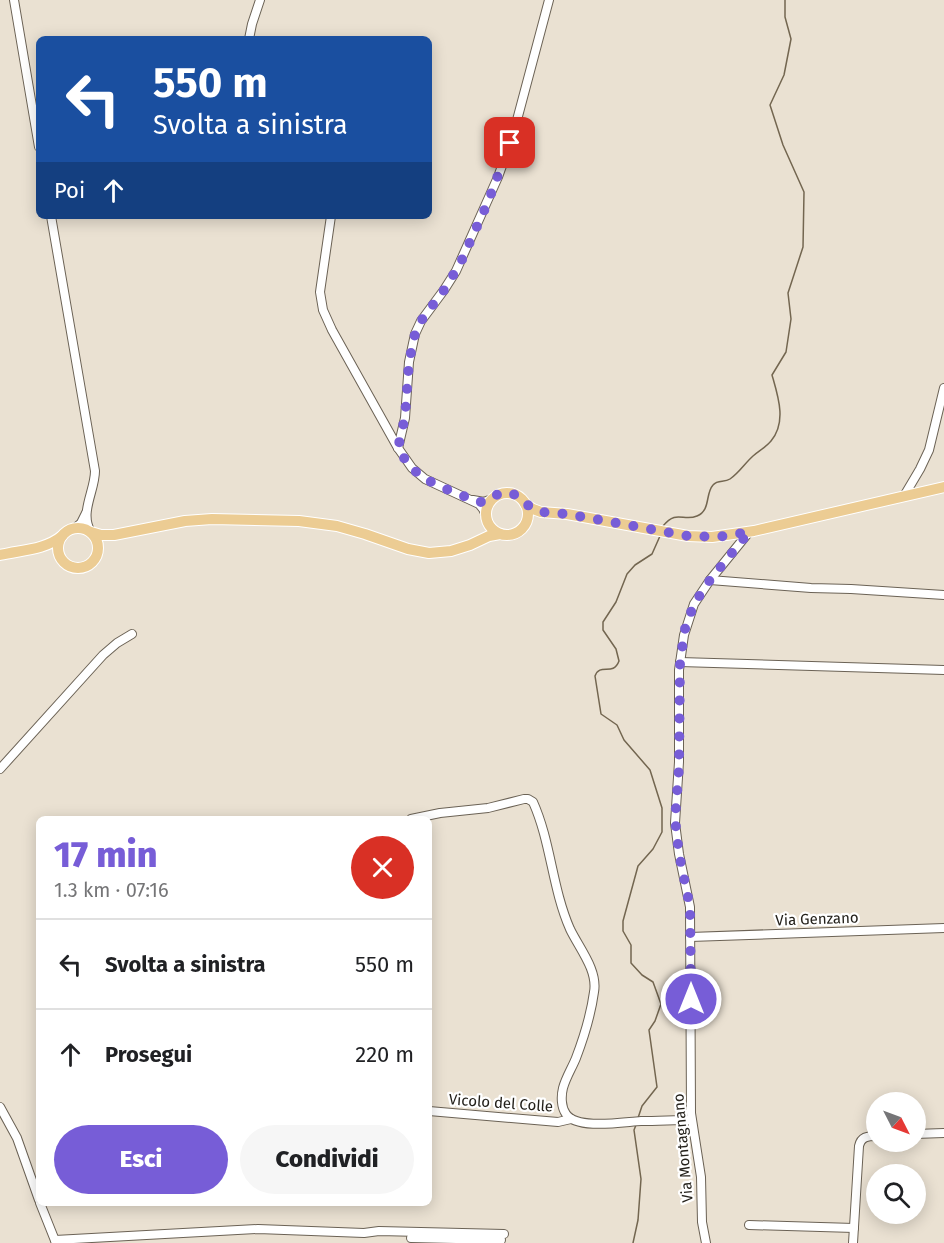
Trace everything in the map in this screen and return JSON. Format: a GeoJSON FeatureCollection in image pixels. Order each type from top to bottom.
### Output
{"type":"FeatureCollection","features":[{"type":"Feature","properties":{"kind":"main road"},"geometry":{"type":"LineString","coordinates":[[481,540],[487,532],[486,509],[492,499],[507,492],[518,496],[536,511],[567,514],[688,536],[712,537],[749,532],[944,487]]}},
{"type":"Feature","properties":{"kind":"main road"},"geometry":{"type":"LineString","coordinates":[[525,504],[528,514],[525,524]]}},
{"type":"Feature","properties":{"kind":"main road"},"geometry":{"type":"LineString","coordinates":[[0,555],[51,544],[75,528],[101,535],[123,534],[186,521],[227,519],[318,523],[352,530],[418,552],[441,553],[470,545],[489,536],[517,532],[534,517],[550,512]]}},
{"type":"Feature","properties":{"kind":"main road"},"geometry":{"type":"LineString","coordinates":[[487,518],[490,527],[500,534]]}},
{"type":"Feature","properties":{"kind":"main road"},"geometry":{"type":"LineString","coordinates":[[91,532],[97,542],[97,553]]}},
{"type":"Feature","properties":{"kind":"main road"},"geometry":{"type":"LineString","coordinates":[[33,549],[48,550],[59,555],[66,564],[76,568],[87,566],[105,544],[123,534]]}},
{"type":"Feature","properties":{"kind":"main road"},"geometry":{"type":"LineString","coordinates":[[59,555],[58,549],[62,536]]}},
{"type":"Feature","properties":{"kind":"street"},"geometry":{"type":"LineString","coordinates":[[14,0],[36,129]]}},
{"type":"Feature","properties":{"kind":"street"},"geometry":{"type":"LineString","coordinates":[[250,36],[260,0]]}},
{"type":"Feature","properties":{"kind":"street"},"geometry":{"type":"LineString","coordinates":[[398,448],[405,417],[409,362],[415,334],[421,321],[456,271],[498,177],[513,135],[549,0]]}},
{"type":"Feature","properties":{"kind":"street"},"geometry":{"type":"LineString","coordinates":[[52,219],[95,471],[87,510],[75,528]]}},
{"type":"Feature","properties":{"kind":"street"},"geometry":{"type":"LineString","coordinates":[[330,219],[321,285],[323,310],[329,325],[409,465],[418,474],[473,500],[481,506],[487,518]]}},
{"type":"Feature","properties":{"kind":"street"},"geometry":{"type":"LineString","coordinates":[[904,496],[929,450],[944,388]]}},
{"type":"Feature","properties":{"kind":"street"},"geometry":{"type":"LineString","coordinates":[[473,500],[484,502],[492,499]]}},
{"type":"Feature","properties":{"kind":"street"},"geometry":{"type":"LineString","coordinates":[[87,510],[87,523],[91,532]]}},
{"type":"Feature","properties":{"kind":"street","name":"Via Montagnano"},"geometry":{"type":"LineString","coordinates":[[706,1243],[702,1222],[701,1177],[692,1120],[689,902],[675,823],[679,762],[680,662],[684,635],[700,594],[749,532]]}},
{"type":"Feature","properties":{"kind":"street"},"geometry":{"type":"LineString","coordinates":[[710,580],[944,595]]}},
{"type":"Feature","properties":{"kind":"street"},"geometry":{"type":"LineString","coordinates":[[0,769],[101,656],[132,634]]}},
{"type":"Feature","properties":{"kind":"street"},"geometry":{"type":"LineString","coordinates":[[680,662],[944,670]]}},
{"type":"Feature","properties":{"kind":"street"},"geometry":{"type":"LineString","coordinates":[[424,816],[486,808],[524,799],[534,803],[553,866],[562,908],[595,982],[579,1051],[562,1091],[564,1110],[571,1119]]}},
{"type":"Feature","properties":{"kind":"street","name":"Via Genzano"},"geometry":{"type":"LineString","coordinates":[[690,937],[944,928]]}},
{"type":"Feature","properties":{"kind":"street"},"geometry":{"type":"LineString","coordinates":[[0,1107],[17,1138],[36,1190]]}},
{"type":"Feature","properties":{"kind":"street","name":"Vicolo del Colle"},"geometry":{"type":"LineString","coordinates":[[432,1111],[558,1122],[571,1119],[600,1124],[692,1120]]}},
{"type":"Feature","properties":{"kind":"street"},"geometry":{"type":"LineString","coordinates":[[926,1134],[944,1133]]}},
{"type":"Feature","properties":{"kind":"street"},"geometry":{"type":"LineString","coordinates":[[853,1243],[859,1144],[866,1137]]}},
{"type":"Feature","properties":{"kind":"street"},"geometry":{"type":"LineString","coordinates":[[42,1206],[55,1242],[252,1229],[364,1233],[381,1237],[502,1237]]}},
{"type":"Feature","properties":{"kind":"street"},"geometry":{"type":"LineString","coordinates":[[748,1225],[854,1228]]}},
{"type":"Feature","properties":{"kind":"waterway"},"geometry":{"type":"LineString","coordinates":[[663,526],[672,518],[692,517],[701,513],[706,506],[713,485],[728,480],[736,474],[771,441],[779,426],[780,409],[772,375],[786,352],[791,319],[788,293],[803,247],[804,192],[783,145],[770,105],[784,75],[791,39],[785,17],[785,0]]}},
{"type":"Feature","properties":{"kind":"waterway"},"geometry":{"type":"LineString","coordinates":[[638,1118],[642,1106],[657,1087],[649,1030],[661,1004],[653,982],[642,975],[631,963],[631,945],[623,931],[623,921],[638,866],[653,849],[662,832],[662,808],[650,770],[624,740],[617,725],[601,714],[595,676],[600,670],[613,668],[619,661],[616,649],[603,630],[603,622],[616,602],[627,574],[635,565],[652,554],[660,536]]}},
{"type":"Feature","properties":{"kind":"waterway"},"geometry":{"type":"LineString","coordinates":[[633,1243],[638,1220],[641,1179],[634,1130],[636,1125]]}},
{"type":"Feature","properties":{"kind":"route"},"geometry":{"type":"LineString","coordinates":[[510,143],[488,202],[460,264],[417,328],[411,348],[405,417],[398,448],[418,474],[480,502],[507,492],[513,493],[525,504],[541,512],[567,514],[688,536],[717,537],[749,532],[710,580],[694,604],[682,645],[679,678],[679,768],[675,819],[679,854],[690,907],[691,999]]}}]}
